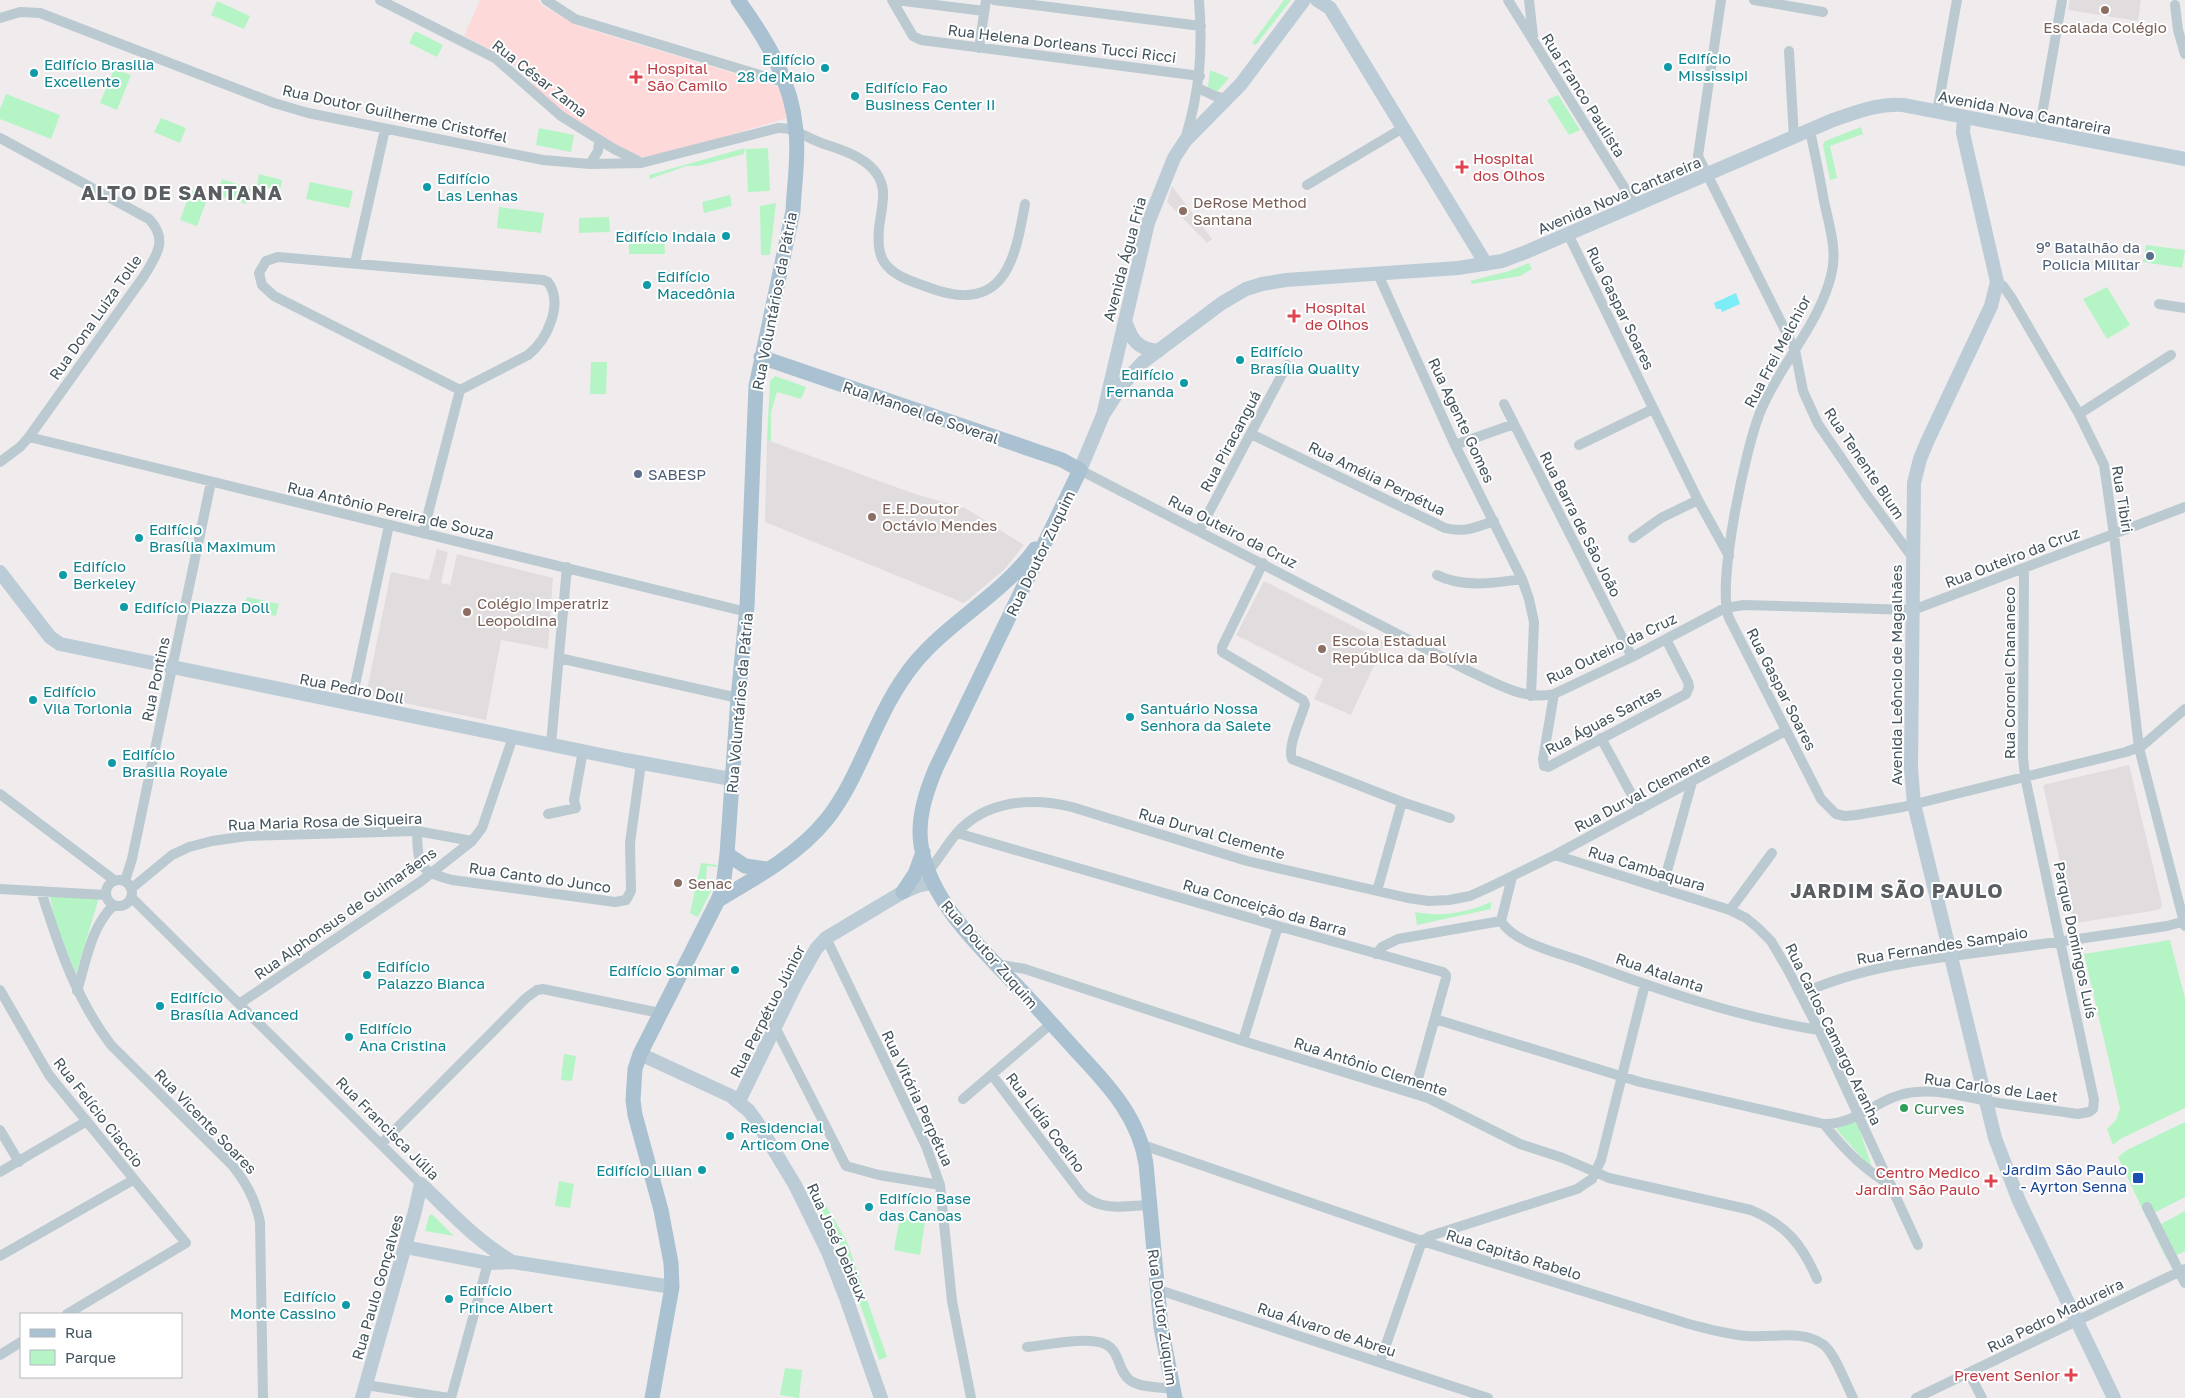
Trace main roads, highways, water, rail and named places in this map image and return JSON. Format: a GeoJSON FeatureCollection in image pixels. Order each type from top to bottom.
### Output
{"type":"FeatureCollection","features":[{"type":"Feature","properties":{"kind":"main road","name":"Rua Voluntários da Pátria"},"geometry":{"type":"LineString","coordinates":[[652,1398],[672,1287],[672,1262],[635,1115],[635,1069],[640,1054],[723,887],[747,612],[754,403],[761,357],[792,211],[796,132],[786,82],[766,42],[738,0]]}},
{"type":"Feature","properties":{"kind":"main road","name":"Avenida Água Fria"},"geometry":{"type":"LineString","coordinates":[[1121,337],[1153,208],[1174,158],[1185,140],[1241,84],[1304,0]]}},
{"type":"Feature","properties":{"kind":"main road"},"geometry":{"type":"LineString","coordinates":[[1317,0],[1331,4],[1403,128],[1486,264]]}},
{"type":"Feature","properties":{"kind":"main road","name":"Avenida Nova Cantareira"},"geometry":{"type":"LineString","coordinates":[[1103,415],[1114,396],[1133,371],[1222,303],[1246,289],[1286,280],[1377,272],[1458,268],[1512,258],[1833,120],[1882,104],[1903,105],[2185,159]]}},
{"type":"Feature","properties":{"kind":"main road","name":"Avenida Leôncio de Magalhães"},"geometry":{"type":"LineString","coordinates":[[1964,117],[1963,133],[1997,282],[1991,306],[1927,442],[1916,472],[1913,497],[1911,768],[1914,804],[1984,1100],[1995,1138],[2016,1192],[2076,1322],[2114,1398]]}},
{"type":"Feature","properties":{"kind":"main road"},"geometry":{"type":"LineString","coordinates":[[1458,268],[1469,261],[1475,246]]}},
{"type":"Feature","properties":{"kind":"main road"},"geometry":{"type":"LineString","coordinates":[[1125,319],[1134,342],[1143,348],[1158,351]]}},
{"type":"Feature","properties":{"kind":"main road","name":"Rua Doutor Zuquim"},"geometry":{"type":"LineString","coordinates":[[1121,337],[1103,415],[1080,470],[930,782],[922,813],[920,836],[931,877],[951,912],[1117,1096],[1136,1125],[1143,1145],[1156,1289],[1162,1334],[1174,1394]]}},
{"type":"Feature","properties":{"kind":"main road","name":"Rua Manoel de Soveral"},"geometry":{"type":"LineString","coordinates":[[761,357],[1062,460],[1080,470]]}},
{"type":"Feature","properties":{"kind":"main road"},"geometry":{"type":"LineString","coordinates":[[718,900],[768,869],[803,844],[828,818],[844,792],[897,685],[916,662],[947,631],[1002,586],[1028,559],[1036,547],[1044,544]]}},
{"type":"Feature","properties":{"kind":"main road","name":"Rua Pedro Doll"},"geometry":{"type":"LineString","coordinates":[[0,572],[50,637],[60,644],[641,763],[731,779]]}},
{"type":"Feature","properties":{"kind":"main road"},"geometry":{"type":"LineString","coordinates":[[903,892],[915,874],[923,852]]}},
{"type":"Feature","properties":{"kind":"main road"},"geometry":{"type":"LineString","coordinates":[[727,854],[744,866],[768,869]]}},
{"type":"Feature","properties":{"kind":"main road","name":"Rua Perpétuo Júnior"},"geometry":{"type":"LineString","coordinates":[[739,1101],[774,1026],[808,962],[826,938],[931,877]]}},
{"type":"Feature","properties":{"kind":"main road","name":"Rua José Debieux"},"geometry":{"type":"LineString","coordinates":[[640,1054],[739,1101],[757,1122],[796,1184],[813,1219],[846,1298],[880,1398]]}},
{"type":"Feature","properties":{"kind":"main road","name":"Rua Francisca Júlia"},"geometry":{"type":"LineString","coordinates":[[421,1184],[476,1237],[497,1253],[513,1262],[672,1287]]}},
{"type":"Feature","properties":{"kind":"main road","name":"Rua Paulo Gonçalves"},"geometry":{"type":"LineString","coordinates":[[364,1391],[421,1184]]}},
{"type":"Feature","properties":{"kind":"main road"},"geometry":{"type":"LineString","coordinates":[[466,1259],[470,1254],[476,1237]]}},
{"type":"Feature","properties":{"kind":"main road"},"geometry":{"type":"LineString","coordinates":[[405,1247],[466,1259],[488,1262],[513,1262]]}},
{"type":"Feature","properties":{"kind":"water"},"geometry":{"type":"Polygon","coordinates":[[[1736,293],[1740,304],[1722,312],[1721,309],[1716,309],[1714,303],[1736,293]]]}},
{"type":"Feature","properties":{"kind":"place","name":"Escalada Colégio"},"geometry":{"type":"Point","coordinates":[2105,10]}},
{"type":"Feature","properties":{"kind":"place","name":"Edifício Mississipi"},"geometry":{"type":"Point","coordinates":[1668,67]}},
{"type":"Feature","properties":{"kind":"place","name":"Edifício 28 de Maio"},"geometry":{"type":"Point","coordinates":[825,68]}},
{"type":"Feature","properties":{"kind":"place","name":"Edifício Brasilia Excellente"},"geometry":{"type":"Point","coordinates":[34,73]}},
{"type":"Feature","properties":{"kind":"place","name":"Hospital São Camilo"},"geometry":{"type":"Point","coordinates":[636,77]}},
{"type":"Feature","properties":{"kind":"place","name":"Edifício Fao Business Center II"},"geometry":{"type":"Point","coordinates":[855,96]}},
{"type":"Feature","properties":{"kind":"place","name":"Hospital dos Olhos"},"geometry":{"type":"Point","coordinates":[1462,167]}},
{"type":"Feature","properties":{"kind":"place","name":"Edifício Las Lenhas"},"geometry":{"type":"Point","coordinates":[427,187]}},
{"type":"Feature","properties":{"kind":"place","name":"DeRose Method Santana"},"geometry":{"type":"Point","coordinates":[1183,211]}},
{"type":"Feature","properties":{"kind":"place","name":"Edifício Indaia"},"geometry":{"type":"Point","coordinates":[726,236]}},
{"type":"Feature","properties":{"kind":"place","name":"9º Batalhão da Policia Militar"},"geometry":{"type":"Point","coordinates":[2150,256]}},
{"type":"Feature","properties":{"kind":"place","name":"Edifício Macedônia"},"geometry":{"type":"Point","coordinates":[647,285]}},
{"type":"Feature","properties":{"kind":"place","name":"Hospital de Olhos"},"geometry":{"type":"Point","coordinates":[1294,316]}},
{"type":"Feature","properties":{"kind":"place","name":"Edifício Brasília Quality"},"geometry":{"type":"Point","coordinates":[1240,360]}},
{"type":"Feature","properties":{"kind":"place","name":"Edifício Fernanda"},"geometry":{"type":"Point","coordinates":[1184,383]}},
{"type":"Feature","properties":{"kind":"place","name":"SABESP"},"geometry":{"type":"Point","coordinates":[638,474]}},
{"type":"Feature","properties":{"kind":"place","name":"E.E.Doutor Octávio Mendes"},"geometry":{"type":"Point","coordinates":[872,517]}},
{"type":"Feature","properties":{"kind":"place","name":"Edifício Brasília Maximum"},"geometry":{"type":"Point","coordinates":[139,538]}},
{"type":"Feature","properties":{"kind":"place","name":"Edifício Berkeley"},"geometry":{"type":"Point","coordinates":[63,575]}},
{"type":"Feature","properties":{"kind":"place","name":"Edifício Piazza Doll"},"geometry":{"type":"Point","coordinates":[124,607]}},
{"type":"Feature","properties":{"kind":"place","name":"Colégio Imperatriz Leopoldina"},"geometry":{"type":"Point","coordinates":[467,612]}},
{"type":"Feature","properties":{"kind":"place","name":"Escola Estadual República da Bolívia"},"geometry":{"type":"Point","coordinates":[1322,649]}},
{"type":"Feature","properties":{"kind":"place","name":"Edifício Vila Torlonia"},"geometry":{"type":"Point","coordinates":[33,700]}},
{"type":"Feature","properties":{"kind":"place","name":"Santuário Nossa Senhora da Salete"},"geometry":{"type":"Point","coordinates":[1130,717]}},
{"type":"Feature","properties":{"kind":"place","name":"Edifício Brasilia Royale"},"geometry":{"type":"Point","coordinates":[112,763]}},
{"type":"Feature","properties":{"kind":"place","name":"Senac"},"geometry":{"type":"Point","coordinates":[678,883]}},
{"type":"Feature","properties":{"kind":"place","name":"Edifício Sonimar"},"geometry":{"type":"Point","coordinates":[735,970]}},
{"type":"Feature","properties":{"kind":"place","name":"Edifício Palazzo Bianca"},"geometry":{"type":"Point","coordinates":[367,975]}},
{"type":"Feature","properties":{"kind":"place","name":"Edifício Brasília Advanced"},"geometry":{"type":"Point","coordinates":[160,1006]}},
{"type":"Feature","properties":{"kind":"place","name":"Edifício Ana Cristina"},"geometry":{"type":"Point","coordinates":[349,1037]}},
{"type":"Feature","properties":{"kind":"place","name":"Curves"},"geometry":{"type":"Point","coordinates":[1904,1108]}},
{"type":"Feature","properties":{"kind":"place","name":"Residencial Articom One"},"geometry":{"type":"Point","coordinates":[730,1136]}},
{"type":"Feature","properties":{"kind":"place","name":"Edifício Lilian"},"geometry":{"type":"Point","coordinates":[702,1170]}},
{"type":"Feature","properties":{"kind":"place","name":"Jardim São Paulo - Ayrton Senna"},"geometry":{"type":"Point","coordinates":[2138,1178]}},
{"type":"Feature","properties":{"kind":"place","name":"Centro Medico Jardim São Paulo"},"geometry":{"type":"Point","coordinates":[1991,1181]}},
{"type":"Feature","properties":{"kind":"place","name":"Edifício Base das Canoas"},"geometry":{"type":"Point","coordinates":[869,1207]}},
{"type":"Feature","properties":{"kind":"place","name":"Edifício Prince Albert"},"geometry":{"type":"Point","coordinates":[449,1299]}},
{"type":"Feature","properties":{"kind":"place","name":"Edifício Monte Cassino"},"geometry":{"type":"Point","coordinates":[346,1305]}},
{"type":"Feature","properties":{"kind":"place","name":"Prevent Senior"},"geometry":{"type":"Point","coordinates":[2071,1375]}},
{"type":"Feature","properties":{"kind":"district","name":"ALTO DE SANTANA"},"geometry":{"type":"Point","coordinates":[182,192]}},
{"type":"Feature","properties":{"kind":"district","name":"JARDIM SÃO PAULO"},"geometry":{"type":"Point","coordinates":[1897,890]}}]}
